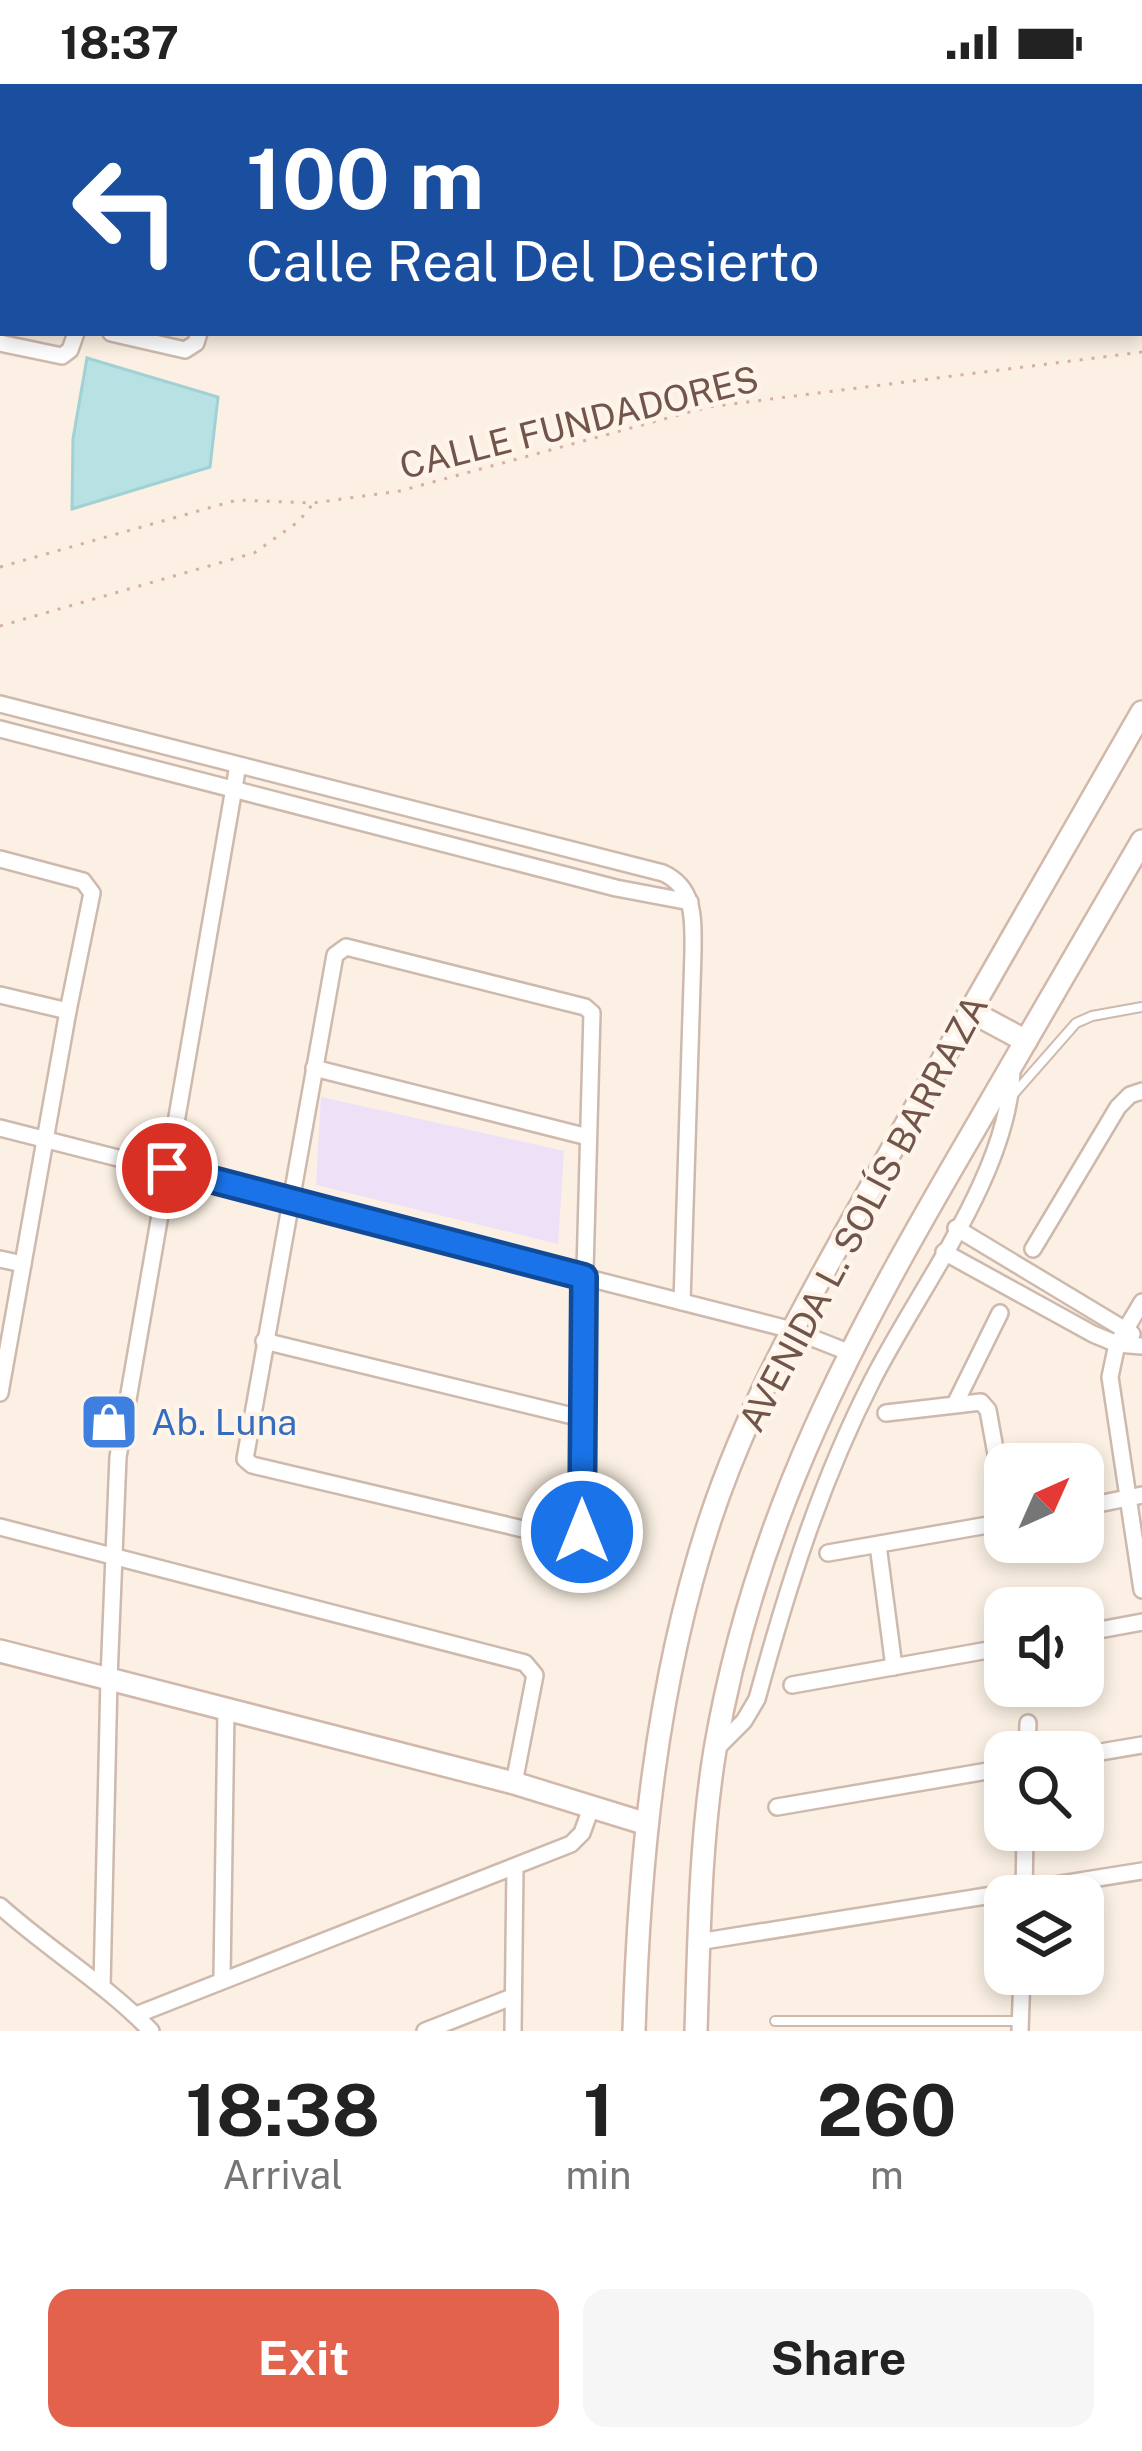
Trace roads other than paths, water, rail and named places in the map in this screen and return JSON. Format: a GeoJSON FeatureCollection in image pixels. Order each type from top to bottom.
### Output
{"type":"FeatureCollection","features":[{"type":"Feature","properties":{"kind":"main road","name":"AVENIDA L. SOLÍS BARRAZA"},"geometry":{"type":"LineString","coordinates":[[634,2031],[647,1823],[670,1677],[705,1538],[747,1422],[792,1330],[1142,712]]}},
{"type":"Feature","properties":{"kind":"main road","name":"AVENIDA L. SOLÍS BARRAZA"},"geometry":{"type":"LineString","coordinates":[[696,2031],[698,1942],[716,1750],[753,1593],[782,1503],[848,1352],[1142,841]]}},
{"type":"Feature","properties":{"kind":"main road"},"geometry":{"type":"LineString","coordinates":[[970,1011],[1026,1041]]}},
{"type":"Feature","properties":{"kind":"main road"},"geometry":{"type":"LineString","coordinates":[[0,1651],[514,1783],[647,1823]]}},
{"type":"Feature","properties":{"kind":"street"},"geometry":{"type":"LineString","coordinates":[[0,343],[62,356],[75,336]]}},
{"type":"Feature","properties":{"kind":"street"},"geometry":{"type":"LineString","coordinates":[[124,336],[185,350],[198,336]]}},
{"type":"Feature","properties":{"kind":"street"},"geometry":{"type":"LineString","coordinates":[[0,704],[663,873],[681,884],[690,902],[693,970],[682,1302]]}},
{"type":"Feature","properties":{"kind":"street"},"geometry":{"type":"LineString","coordinates":[[0,729],[616,888],[690,902]]}},
{"type":"Feature","properties":{"kind":"street"},"geometry":{"type":"LineString","coordinates":[[103,1986],[109,1678],[124,1416],[238,764]]}},
{"type":"Feature","properties":{"kind":"street"},"geometry":{"type":"LineString","coordinates":[[0,859],[83,881],[91,888],[0,1393]]}},
{"type":"Feature","properties":{"kind":"street"},"geometry":{"type":"LineString","coordinates":[[346,947],[590,1010],[580,1418],[582,1532],[570,1542],[248,1463],[244,1455],[314,1068],[335,955],[346,947]]}},
{"type":"Feature","properties":{"kind":"street"},"geometry":{"type":"LineString","coordinates":[[0,995],[68,1011]]}},
{"type":"Feature","properties":{"kind":"street"},"geometry":{"type":"LineString","coordinates":[[716,1750],[744,1721],[757,1699],[814,1507],[871,1382],[994,1158],[1012,1096],[1012,1065]]}},
{"type":"Feature","properties":{"kind":"street"},"geometry":{"type":"LineString","coordinates":[[314,1068],[588,1136]]}},
{"type":"Feature","properties":{"kind":"street"},"geometry":{"type":"LineString","coordinates":[[1033,1249],[1118,1107],[1142,1091]]}},
{"type":"Feature","properties":{"kind":"street"},"geometry":{"type":"LineString","coordinates":[[0,1128],[792,1330],[848,1352]]}},
{"type":"Feature","properties":{"kind":"street"},"geometry":{"type":"LineString","coordinates":[[956,1228],[1126,1328],[1142,1345]]}},
{"type":"Feature","properties":{"kind":"street"},"geometry":{"type":"LineString","coordinates":[[944,1252],[1117,1344],[1142,1345]]}},
{"type":"Feature","properties":{"kind":"street"},"geometry":{"type":"LineString","coordinates":[[0,1258],[23,1264]]}},
{"type":"Feature","properties":{"kind":"street"},"geometry":{"type":"LineString","coordinates":[[1142,1302],[1117,1344],[1110,1377],[1136,1497],[1142,1590]]}},
{"type":"Feature","properties":{"kind":"street"},"geometry":{"type":"LineString","coordinates":[[956,1402],[1000,1313]]}},
{"type":"Feature","properties":{"kind":"street"},"geometry":{"type":"LineString","coordinates":[[264,1341],[580,1418]]}},
{"type":"Feature","properties":{"kind":"street"},"geometry":{"type":"LineString","coordinates":[[886,1412],[981,1402],[988,1410],[994,1443]]}},
{"type":"Feature","properties":{"kind":"street"},"geometry":{"type":"LineString","coordinates":[[1104,1503],[1136,1497]]}},
{"type":"Feature","properties":{"kind":"street"},"geometry":{"type":"LineString","coordinates":[[828,1553],[984,1526]]}},
{"type":"Feature","properties":{"kind":"street"},"geometry":{"type":"LineString","coordinates":[[0,1527],[524,1663],[535,1675],[514,1783]]}},
{"type":"Feature","properties":{"kind":"street"},"geometry":{"type":"LineString","coordinates":[[878,1545],[894,1667]]}},
{"type":"Feature","properties":{"kind":"street"},"geometry":{"type":"LineString","coordinates":[[1104,1629],[1142,1622]]}},
{"type":"Feature","properties":{"kind":"street"},"geometry":{"type":"LineString","coordinates":[[792,1685],[984,1651]]}},
{"type":"Feature","properties":{"kind":"street"},"geometry":{"type":"LineString","coordinates":[[222,1978],[226,1710]]}},
{"type":"Feature","properties":{"kind":"street"},"geometry":{"type":"LineString","coordinates":[[1028,1724],[1028,1731]]}},
{"type":"Feature","properties":{"kind":"street"},"geometry":{"type":"LineString","coordinates":[[1104,1751],[1142,1745]]}},
{"type":"Feature","properties":{"kind":"street"},"geometry":{"type":"LineString","coordinates":[[777,1807],[984,1772]]}},
{"type":"Feature","properties":{"kind":"street"},"geometry":{"type":"LineString","coordinates":[[136,2015],[578,1840],[591,1808]]}},
{"type":"Feature","properties":{"kind":"street"},"geometry":{"type":"LineString","coordinates":[[513,2031],[515,1867]]}},
{"type":"Feature","properties":{"kind":"street"},"geometry":{"type":"LineString","coordinates":[[1104,1878],[1142,1871]]}},
{"type":"Feature","properties":{"kind":"street"},"geometry":{"type":"LineString","coordinates":[[698,1942],[984,1899]]}},
{"type":"Feature","properties":{"kind":"street"},"geometry":{"type":"LineString","coordinates":[[0,1906],[103,1986],[152,2031]]}},
{"type":"Feature","properties":{"kind":"street"},"geometry":{"type":"LineString","coordinates":[[1020,2026],[1021,1995]]}},
{"type":"Feature","properties":{"kind":"street"},"geometry":{"type":"LineString","coordinates":[[425,2031],[512,1997]]}},
{"type":"Feature","properties":{"kind":"lane"},"geometry":{"type":"LineString","coordinates":[[1012,1096],[1076,1023],[1142,1007]]}},
{"type":"Feature","properties":{"kind":"lane"},"geometry":{"type":"LineString","coordinates":[[775,2021],[1020,2026]]}},
{"type":"Feature","properties":{"kind":"water"},"geometry":{"type":"Polygon","coordinates":[[[87,358],[218,397],[210,467],[72,509],[73,439],[87,358]]]}},
{"type":"Feature","properties":{"kind":"place","name":"Ab. Luna"},"geometry":{"type":"Point","coordinates":[109,1422]}}]}
